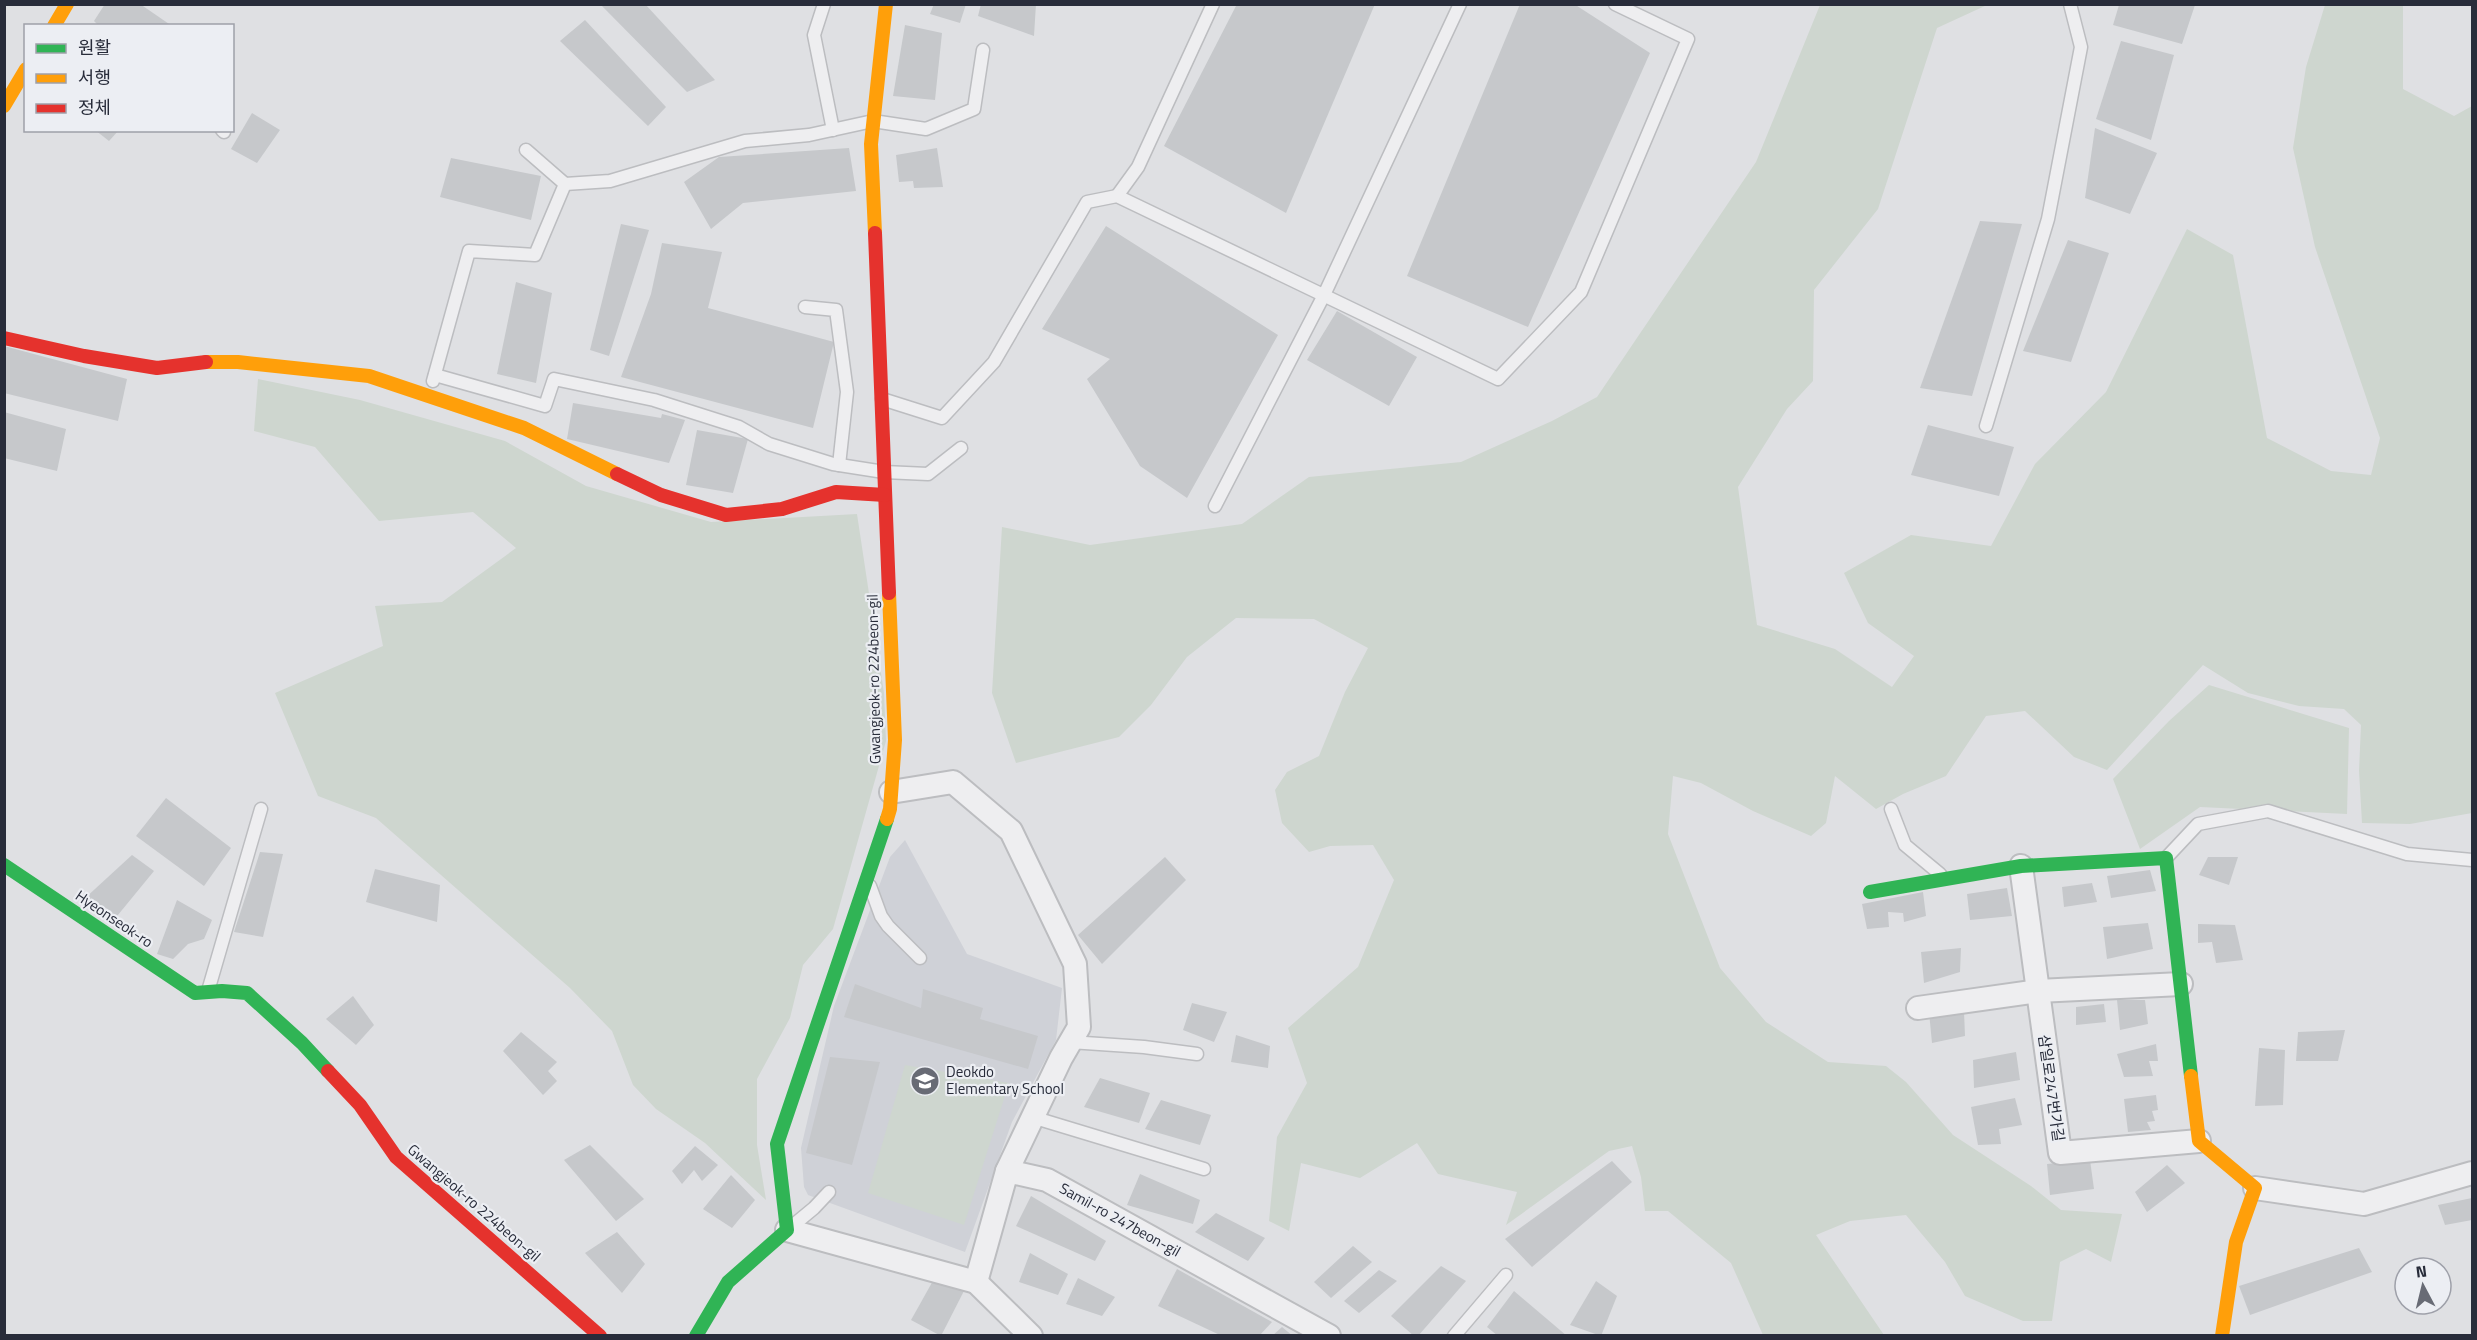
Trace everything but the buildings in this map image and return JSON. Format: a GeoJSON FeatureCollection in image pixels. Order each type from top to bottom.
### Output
{"type":"FeatureCollection","features":[{"type":"Feature","properties":{"kind":"street"},"geometry":{"type":"LineString","coordinates":[[55,24],[67,4]]}},
{"type":"Feature","properties":{"kind":"street","name":"Gwangjeok-ro 224beon-gil"},"geometry":{"type":"LineString","coordinates":[[788,1230],[777,1144],[890,809],[895,740],[870,144],[886,4]]}},
{"type":"Feature","properties":{"kind":"street"},"geometry":{"type":"LineString","coordinates":[[4,106],[24,72]]}},
{"type":"Feature","properties":{"kind":"street"},"geometry":{"type":"LineString","coordinates":[[4,338],[84,356],[157,368],[208,362],[238,362],[369,376],[524,428],[661,495],[726,514],[782,509],[836,492],[885,495]]}},
{"type":"Feature","properties":{"kind":"street"},"geometry":{"type":"LineString","coordinates":[[891,792],[952,782],[1011,831],[1075,964],[1079,1028],[1032,1117],[1007,1171],[976,1282]]}},
{"type":"Feature","properties":{"kind":"street"},"geometry":{"type":"LineString","coordinates":[[1870,892],[2021,866],[2166,858],[2199,1141],[2255,1188],[2364,1204],[2472,1173]]}},
{"type":"Feature","properties":{"kind":"street","name":"Hyeonseok-ro"},"geometry":{"type":"LineString","coordinates":[[4,865],[195,993],[207,992]]}},
{"type":"Feature","properties":{"kind":"street","name":"삼일로247번가길"},"geometry":{"type":"LineString","coordinates":[[2021,866],[2060,1153],[2199,1141]]}},
{"type":"Feature","properties":{"kind":"street"},"geometry":{"type":"LineString","coordinates":[[1918,1008],[2038,991],[2181,984]]}},
{"type":"Feature","properties":{"kind":"street","name":"Gwangjeok-ro 224beon-gil"},"geometry":{"type":"LineString","coordinates":[[207,992],[247,993],[302,1043],[360,1105],[396,1157],[600,1335]]}},
{"type":"Feature","properties":{"kind":"street","name":"Samil-ro 247beon-gil"},"geometry":{"type":"LineString","coordinates":[[1007,1171],[1047,1180],[1329,1335]]}},
{"type":"Feature","properties":{"kind":"street"},"geometry":{"type":"LineString","coordinates":[[2222,1335],[2236,1242],[2255,1188]]}},
{"type":"Feature","properties":{"kind":"street"},"geometry":{"type":"LineString","coordinates":[[696,1335],[728,1282],[788,1230],[976,1282],[1031,1335]]}},
{"type":"Feature","properties":{"kind":"lane"},"geometry":{"type":"LineString","coordinates":[[825,4],[814,35],[833,130]]}},
{"type":"Feature","properties":{"kind":"lane"},"geometry":{"type":"LineString","coordinates":[[1117,196],[1138,167],[1213,4]]}},
{"type":"Feature","properties":{"kind":"lane"},"geometry":{"type":"LineString","coordinates":[[1215,506],[1324,295],[1460,4]]}},
{"type":"Feature","properties":{"kind":"lane"},"geometry":{"type":"LineString","coordinates":[[881,398],[942,418],[994,362],[1087,202],[1117,196],[1498,379],[1581,292],[1688,39],[1615,4]]}},
{"type":"Feature","properties":{"kind":"lane"},"geometry":{"type":"LineString","coordinates":[[1986,426],[2048,219],[2081,47],[2070,4]]}},
{"type":"Feature","properties":{"kind":"lane"},"geometry":{"type":"LineString","coordinates":[[526,150],[566,184],[610,181],[746,141],[809,135],[873,121],[926,129],[974,109],[982,50]]}},
{"type":"Feature","properties":{"kind":"lane"},"geometry":{"type":"LineString","coordinates":[[429,396],[469,251],[536,255],[566,184]]}},
{"type":"Feature","properties":{"kind":"lane"},"geometry":{"type":"LineString","coordinates":[[805,307],[836,310],[847,392],[839,465]]}},
{"type":"Feature","properties":{"kind":"lane"},"geometry":{"type":"LineString","coordinates":[[435,375],[545,406],[554,379],[654,400],[739,427],[770,444],[839,465],[884,472],[928,474],[961,447]]}},
{"type":"Feature","properties":{"kind":"lane"},"geometry":{"type":"LineString","coordinates":[[207,992],[261,809]]}},
{"type":"Feature","properties":{"kind":"lane"},"geometry":{"type":"LineString","coordinates":[[1891,809],[1905,845],[1946,879]]}},
{"type":"Feature","properties":{"kind":"lane"},"geometry":{"type":"LineString","coordinates":[[2166,858],[2198,824],[2268,811],[2407,854],[2472,860]]}},
{"type":"Feature","properties":{"kind":"lane"},"geometry":{"type":"LineString","coordinates":[[867,876],[881,916],[920,958]]}},
{"type":"Feature","properties":{"kind":"lane"},"geometry":{"type":"LineString","coordinates":[[1070,1042],[1144,1047],[1197,1054]]}},
{"type":"Feature","properties":{"kind":"lane"},"geometry":{"type":"LineString","coordinates":[[1032,1117],[1204,1168]]}},
{"type":"Feature","properties":{"kind":"lane"},"geometry":{"type":"LineString","coordinates":[[788,1230],[829,1192]]}},
{"type":"Feature","properties":{"kind":"lane"},"geometry":{"type":"LineString","coordinates":[[1454,1335],[1506,1275]]}},
{"type":"Feature","properties":{"kind":"shaded area"},"geometry":{"type":"Polygon","coordinates":[[[1820,5],[1987,5],[1937,28],[1878,209],[1814,290],[1813,381],[1787,409],[1738,487],[1757,625],[1835,649],[1892,687],[1914,656],[1868,623],[1844,573],[1911,535],[1991,546],[2035,464],[2106,392],[2187,229],[2233,255],[2267,438],[2331,471],[2371,475],[2380,438],[2315,247],[2293,148],[2306,67],[2325,5],[2403,5],[2403,89],[2454,116],[2472,106],[2472,813],[2410,824],[2362,823],[2359,771],[2361,725],[2344,709],[2299,706],[2248,693],[2203,665],[2107,770],[2074,757],[2025,711],[1986,716],[1946,776],[1903,794],[1876,809],[1835,776],[1826,823],[1811,836],[1753,811],[1701,783],[1673,776],[1668,834],[1720,968],[1766,1022],[1828,1062],[1886,1066],[1906,1082],[1953,1135],[2031,1186],[2061,1210],[2122,1214],[2111,1262],[2086,1249],[2060,1262],[2052,1321],[2023,1321],[1965,1296],[1945,1262],[1906,1215],[1850,1221],[1816,1235],[1884,1335],[1763,1335],[1731,1263],[1668,1211],[1645,1211],[1641,1177],[1632,1146],[1609,1151],[1506,1225],[1517,1192],[1438,1174],[1417,1143],[1360,1178],[1301,1163],[1289,1231],[1269,1221],[1277,1137],[1307,1083],[1288,1028],[1358,967],[1394,880],[1373,845],[1330,846],[1309,852],[1282,823],[1275,790],[1287,772],[1319,756],[1345,692],[1368,648],[1314,619],[1236,618],[1187,657],[1151,705],[1119,737],[1016,763],[992,693],[1002,527],[1090,545],[1242,524],[1309,477],[1461,462],[1552,421],[1597,397],[1756,162],[1820,5]]]}},
{"type":"Feature","properties":{"kind":"shaded area"},"geometry":{"type":"Polygon","coordinates":[[[258,379],[360,400],[505,441],[586,486],[711,522],[857,514],[884,693],[886,741],[833,929],[803,965],[790,1018],[757,1079],[757,1145],[766,1200],[705,1143],[656,1109],[633,1085],[612,1031],[570,988],[376,818],[318,796],[275,693],[383,646],[375,606],[442,602],[516,548],[473,512],[379,521],[315,447],[254,431],[258,379]]]}},
{"type":"Feature","properties":{"kind":"shaded area"},"geometry":{"type":"Polygon","coordinates":[[[2209,685],[2349,728],[2347,814],[2200,807],[2140,849],[2113,779],[2169,721],[2209,685]]]}},
{"type":"Feature","properties":{"kind":"shaded area","name":"Deokdo Elementary School"},"geometry":{"type":"Polygon","coordinates":[[[905,840],[967,954],[1062,988],[1056,1040],[1012,1122],[965,1252],[808,1195],[804,1187],[801,1148],[834,1006],[890,857],[905,840]]]}},
{"type":"Feature","properties":{"kind":"shaded area"},"geometry":{"type":"Polygon","coordinates":[[[905,1065],[1009,1083],[964,1225],[868,1193],[905,1065]]]}},
{"type":"Feature","properties":{"kind":"traffic: fast"},"geometry":{"type":"LineString","coordinates":[[696,1336],[728,1282],[787,1230],[777,1144],[887,819]]}},
{"type":"Feature","properties":{"kind":"traffic: fast"},"geometry":{"type":"LineString","coordinates":[[1870,892],[2021,866],[2166,858],[2191,1076]]}},
{"type":"Feature","properties":{"kind":"traffic: fast"},"geometry":{"type":"LineString","coordinates":[[4,865],[195,993],[222,991],[247,993],[302,1043],[328,1071]]}},
{"type":"Feature","properties":{"kind":"traffic: slow"},"geometry":{"type":"LineString","coordinates":[[55,24],[67,4]]}},
{"type":"Feature","properties":{"kind":"traffic: slow"},"geometry":{"type":"LineString","coordinates":[[875,233],[871,144],[886,4]]}},
{"type":"Feature","properties":{"kind":"traffic: slow"},"geometry":{"type":"LineString","coordinates":[[4,106],[24,72]]}},
{"type":"Feature","properties":{"kind":"traffic: slow"},"geometry":{"type":"LineString","coordinates":[[206,362],[238,362],[369,376],[524,428],[617,474]]}},
{"type":"Feature","properties":{"kind":"traffic: slow"},"geometry":{"type":"LineString","coordinates":[[887,819],[890,809],[895,740],[889,593]]}},
{"type":"Feature","properties":{"kind":"traffic: slow"},"geometry":{"type":"LineString","coordinates":[[2191,1076],[2199,1141],[2255,1188],[2236,1242],[2222,1336]]}},
{"type":"Feature","properties":{"kind":"traffic: jam"},"geometry":{"type":"LineString","coordinates":[[875,233],[889,593]]}},
{"type":"Feature","properties":{"kind":"traffic: jam"},"geometry":{"type":"LineString","coordinates":[[4,338],[84,356],[157,368],[206,362]]}},
{"type":"Feature","properties":{"kind":"traffic: jam"},"geometry":{"type":"LineString","coordinates":[[617,474],[661,495],[726,515],[782,509],[836,492],[885,495]]}},
{"type":"Feature","properties":{"kind":"traffic: jam"},"geometry":{"type":"LineString","coordinates":[[328,1071],[360,1105],[396,1157],[600,1336]]}},
{"type":"Feature","properties":{"kind":"place","name":"Deokdo Elementary School"},"geometry":{"type":"Point","coordinates":[925,1081]}}]}
